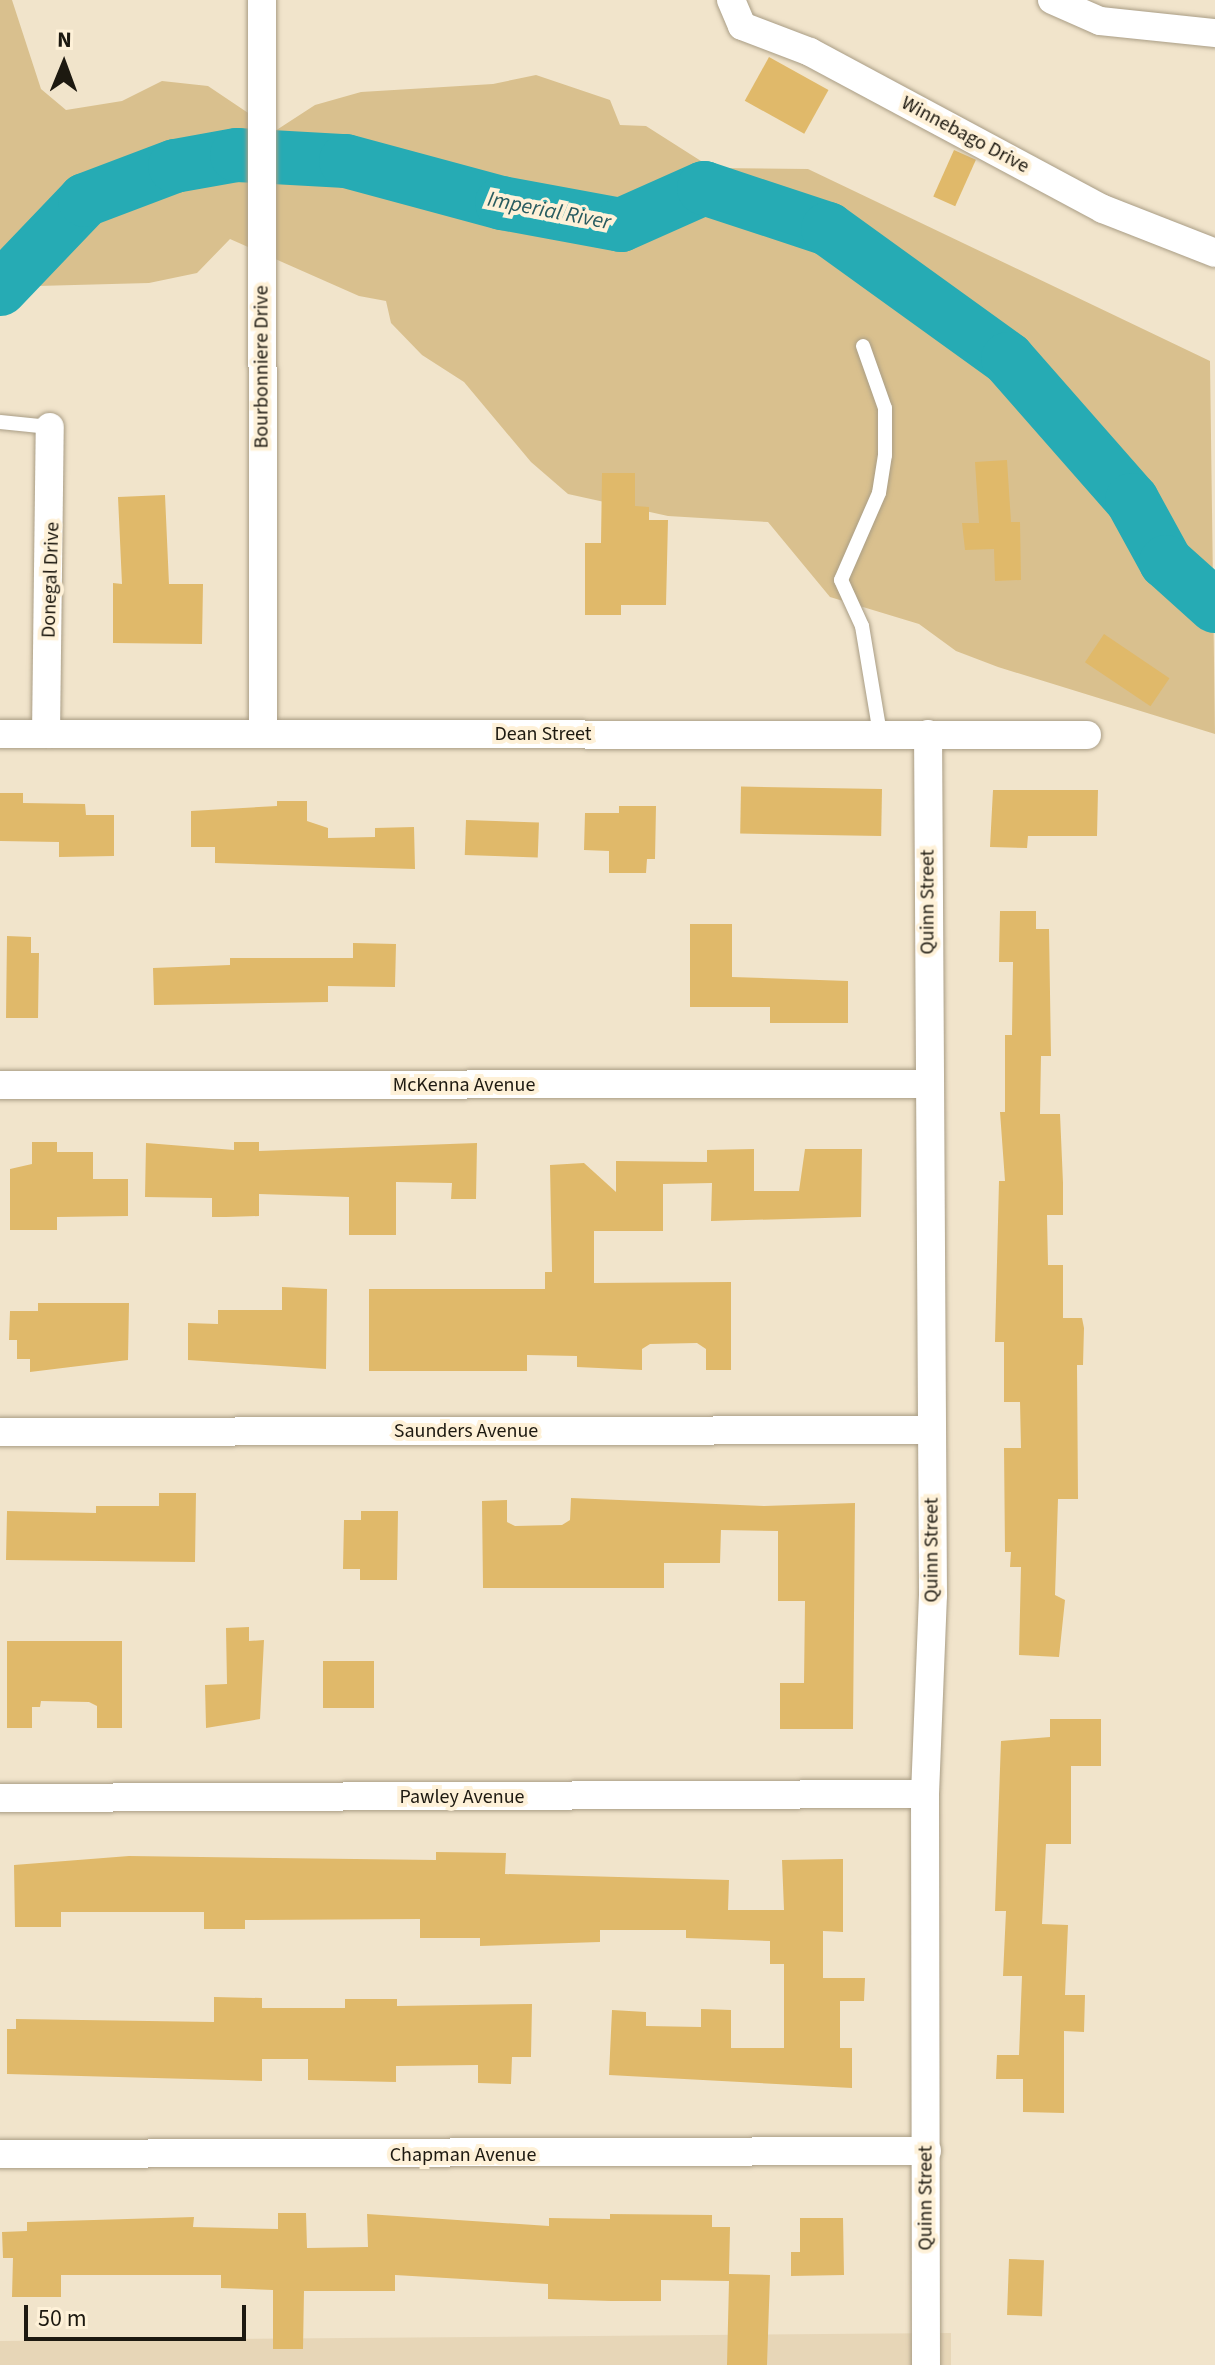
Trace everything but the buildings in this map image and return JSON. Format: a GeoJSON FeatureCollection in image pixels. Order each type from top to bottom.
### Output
{"type":"FeatureCollection","features":[{"type":"Feature","properties":{"kind":"street","name":"Bourbonniere Drive"},"geometry":{"type":"LineString","coordinates":[[262,0],[259,85],[263,734]]}},
{"type":"Feature","properties":{"kind":"street","name":"Winnebago Drive"},"geometry":{"type":"LineString","coordinates":[[731,0],[742,26],[810,52],[1103,209],[1215,253]]}},
{"type":"Feature","properties":{"kind":"street"},"geometry":{"type":"LineString","coordinates":[[1052,0],[1100,21],[1215,33]]}},
{"type":"Feature","properties":{"kind":"street","name":"Donegal Drive"},"geometry":{"type":"LineString","coordinates":[[46,734],[50,427]]}},
{"type":"Feature","properties":{"kind":"street","name":"Dean Street"},"geometry":{"type":"LineString","coordinates":[[0,734],[1087,735]]}},
{"type":"Feature","properties":{"kind":"street","name":"Quinn Street"},"geometry":{"type":"LineString","coordinates":[[926,2365],[925,1794],[931,1430],[927,1084],[928,734]]}},
{"type":"Feature","properties":{"kind":"street","name":"McKenna Avenue"},"geometry":{"type":"LineString","coordinates":[[0,1085],[927,1084]]}},
{"type":"Feature","properties":{"kind":"street","name":"Saunders Avenue"},"geometry":{"type":"LineString","coordinates":[[0,1432],[931,1430]]}},
{"type":"Feature","properties":{"kind":"street","name":"Pawley Avenue"},"geometry":{"type":"LineString","coordinates":[[0,1798],[925,1794]]}},
{"type":"Feature","properties":{"kind":"street","name":"Chapman Avenue"},"geometry":{"type":"LineString","coordinates":[[0,2154],[927,2151]]}},
{"type":"Feature","properties":{"kind":"lane"},"geometry":{"type":"LineString","coordinates":[[863,346],[885,408],[885,455],[879,493],[841,580],[862,626],[880,734]]}},
{"type":"Feature","properties":{"kind":"lane"},"geometry":{"type":"LineString","coordinates":[[0,422],[50,427]]}},
{"type":"Feature","properties":{"kind":"shaded area"},"geometry":{"type":"Polygon","coordinates":[[[0,0],[12,0],[41,89],[66,110],[122,101],[162,81],[208,86],[275,131],[315,105],[361,92],[493,84],[536,75],[610,100],[620,125],[646,126],[712,168],[808,169],[1210,361],[1215,734],[998,667],[956,651],[919,624],[830,597],[768,522],[668,516],[568,494],[531,462],[464,382],[422,355],[391,323],[386,301],[359,296],[230,239],[197,273],[149,283],[0,287],[0,0]]]}},
{"type":"Feature","properties":{"kind":"shaded area"},"geometry":{"type":"Polygon","coordinates":[[[951,2333],[951,2365],[0,2365],[0,2341],[951,2333]]]}},
{"type":"Feature","properties":{"kind":"waterway","name":"Imperial River"},"geometry":{"type":"LineString","coordinates":[[0,289],[85,200],[175,166],[237,155],[346,161],[502,203],[621,225],[704,188],[828,229],[1008,359],[1132,500],[1166,562],[1215,606]]}}]}
